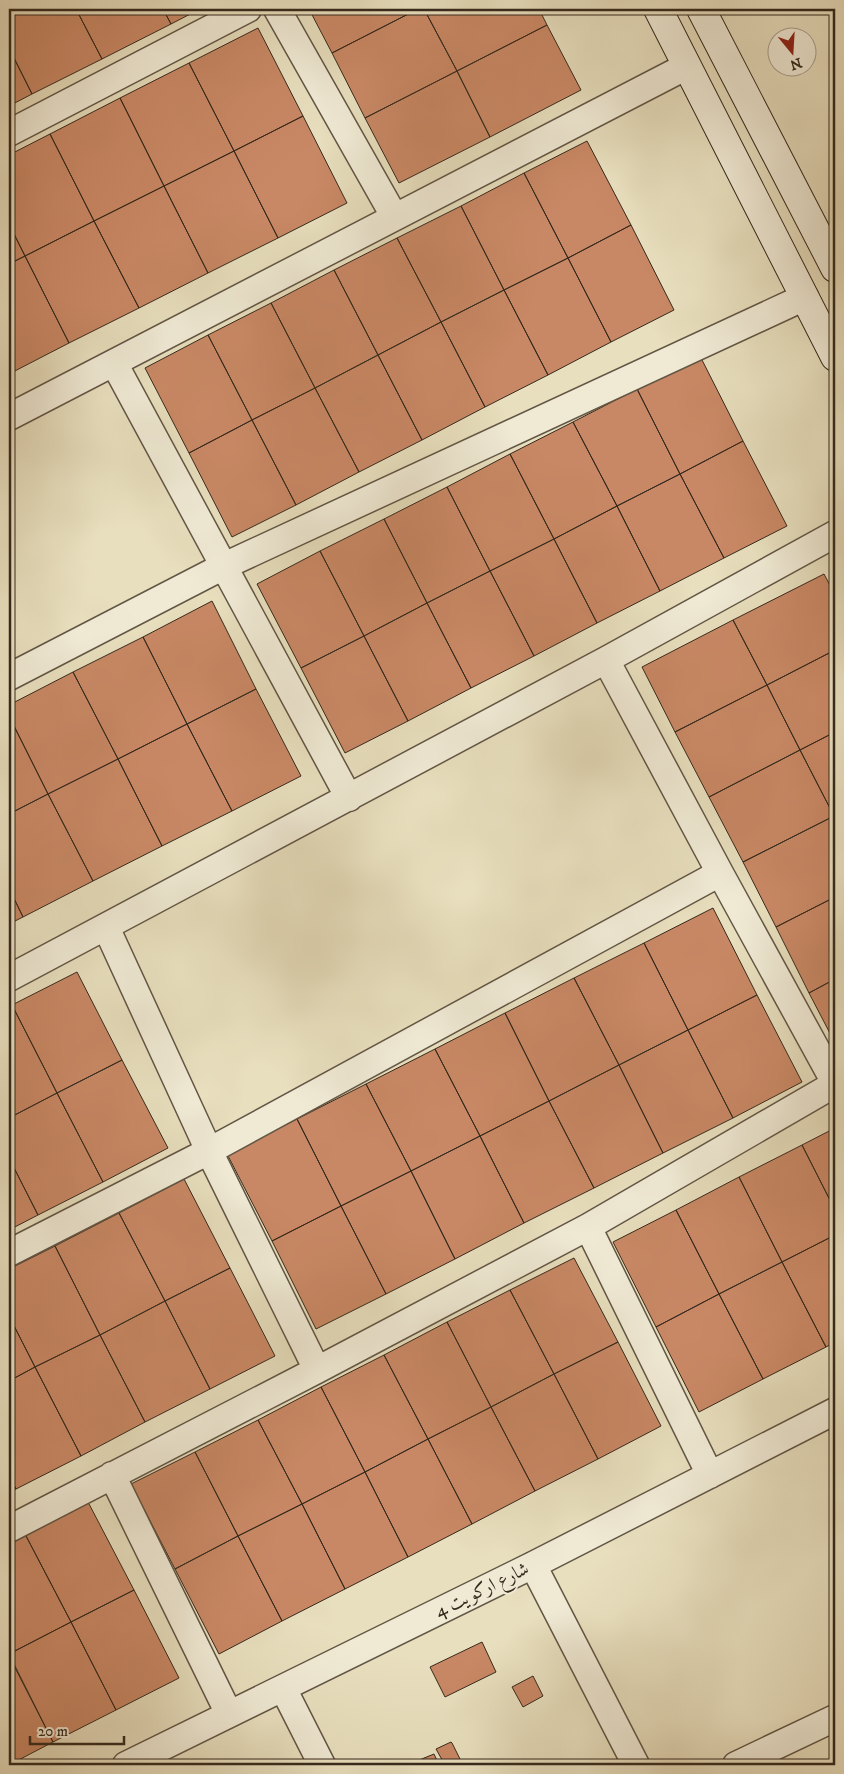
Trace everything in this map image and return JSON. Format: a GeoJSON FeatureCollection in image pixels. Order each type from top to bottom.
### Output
{"type":"FeatureCollection","features":[{"type":"Feature","properties":{"kind":"street"},"geometry":{"type":"LineString","coordinates":[[9,133],[248,9]]}},
{"type":"Feature","properties":{"kind":"street"},"geometry":{"type":"LineString","coordinates":[[277,9],[394,216]]}},
{"type":"Feature","properties":{"kind":"street"},"geometry":{"type":"LineString","coordinates":[[658,9],[835,357]]}},
{"type":"Feature","properties":{"kind":"street"},"geometry":{"type":"LineString","coordinates":[[701,9],[835,268]]}},
{"type":"Feature","properties":{"kind":"street"},"geometry":{"type":"LineString","coordinates":[[9,416],[687,66]]}},
{"type":"Feature","properties":{"kind":"street"},"geometry":{"type":"LineString","coordinates":[[9,677],[224,566],[805,297]]}},
{"type":"Feature","properties":{"kind":"street"},"geometry":{"type":"LineString","coordinates":[[114,362],[349,798]]}},
{"type":"Feature","properties":{"kind":"street"},"geometry":{"type":"LineString","coordinates":[[9,978],[606,660],[835,534]]}},
{"type":"Feature","properties":{"kind":"street"},"geometry":{"type":"LineString","coordinates":[[9,1529],[318,1370],[588,1227],[835,1083],[606,660]]}},
{"type":"Feature","properties":{"kind":"street"},"geometry":{"type":"LineString","coordinates":[[9,1253],[209,1151],[720,873]]}},
{"type":"Feature","properties":{"kind":"street"},"geometry":{"type":"LineString","coordinates":[[106,927],[209,1151],[318,1370]]}},
{"type":"Feature","properties":{"kind":"street"},"geometry":{"type":"LineString","coordinates":[[588,1227],[710,1475]]}},
{"type":"Feature","properties":{"kind":"street","name":"شارع اركويت 4"},"geometry":{"type":"LineString","coordinates":[[126,1765],[533,1565],[835,1411]]}},
{"type":"Feature","properties":{"kind":"street"},"geometry":{"type":"LineString","coordinates":[[112,1475],[229,1714]]}},
{"type":"Feature","properties":{"kind":"street"},"geometry":{"type":"LineString","coordinates":[[533,1565],[636,1765]]}},
{"type":"Feature","properties":{"kind":"street"},"geometry":{"type":"LineString","coordinates":[[283,1688],[322,1765]]}},
{"type":"Feature","properties":{"kind":"street"},"geometry":{"type":"LineString","coordinates":[[736,1765],[835,1718]]}},
{"type":"Feature","properties":{"kind":"building"},"geometry":{"type":"Polygon","coordinates":[[[9,9],[76,9],[102,59],[32,94],[9,48],[9,9]]]}},
{"type":"Feature","properties":{"kind":"building"},"geometry":{"type":"Polygon","coordinates":[[[76,9],[163,9],[171,24],[102,59],[76,9]]]}},
{"type":"Feature","properties":{"kind":"building"},"geometry":{"type":"Polygon","coordinates":[[[163,9],[200,9],[171,24],[163,9]]]}},
{"type":"Feature","properties":{"kind":"building"},"geometry":{"type":"Polygon","coordinates":[[[309,9],[418,9],[332,53],[309,9]]]}},
{"type":"Feature","properties":{"kind":"building"},"geometry":{"type":"Polygon","coordinates":[[[418,9],[424,9],[457,71],[365,118],[332,53],[418,9]]]}},
{"type":"Feature","properties":{"kind":"building"},"geometry":{"type":"Polygon","coordinates":[[[424,9],[539,9],[547,25],[457,71],[424,9]]]}},
{"type":"Feature","properties":{"kind":"building"},"geometry":{"type":"Polygon","coordinates":[[[547,25],[581,90],[490,137],[457,71],[547,25]]]}},
{"type":"Feature","properties":{"kind":"building"},"geometry":{"type":"Polygon","coordinates":[[[258,28],[303,116],[234,151],[189,63],[258,28]]]}},
{"type":"Feature","properties":{"kind":"building"},"geometry":{"type":"Polygon","coordinates":[[[9,48],[32,94],[9,106],[9,48]]]}},
{"type":"Feature","properties":{"kind":"building"},"geometry":{"type":"Polygon","coordinates":[[[189,63],[234,151],[164,186],[120,98],[189,63]]]}},
{"type":"Feature","properties":{"kind":"building"},"geometry":{"type":"Polygon","coordinates":[[[457,71],[490,137],[399,183],[365,118],[457,71]]]}},
{"type":"Feature","properties":{"kind":"building"},"geometry":{"type":"Polygon","coordinates":[[[120,98],[164,186],[94,221],[50,134],[120,98]]]}},
{"type":"Feature","properties":{"kind":"building"},"geometry":{"type":"Polygon","coordinates":[[[303,116],[347,203],[278,238],[234,151],[303,116]]]}},
{"type":"Feature","properties":{"kind":"building"},"geometry":{"type":"Polygon","coordinates":[[[50,134],[94,221],[25,256],[9,224],[9,155],[50,134]]]}},
{"type":"Feature","properties":{"kind":"building"},"geometry":{"type":"Polygon","coordinates":[[[587,141],[631,225],[568,258],[524,173],[587,141]]]}},
{"type":"Feature","properties":{"kind":"building"},"geometry":{"type":"Polygon","coordinates":[[[234,151],[278,238],[208,273],[164,186],[234,151]]]}},
{"type":"Feature","properties":{"kind":"building"},"geometry":{"type":"Polygon","coordinates":[[[524,173],[568,258],[504,290],[461,206],[524,173]]]}},
{"type":"Feature","properties":{"kind":"building"},"geometry":{"type":"Polygon","coordinates":[[[164,186],[208,273],[139,308],[94,221],[164,186]]]}},
{"type":"Feature","properties":{"kind":"building"},"geometry":{"type":"Polygon","coordinates":[[[461,206],[504,290],[441,322],[397,238],[461,206]]]}},
{"type":"Feature","properties":{"kind":"building"},"geometry":{"type":"Polygon","coordinates":[[[94,221],[139,308],[69,343],[25,256],[94,221]]]}},
{"type":"Feature","properties":{"kind":"building"},"geometry":{"type":"Polygon","coordinates":[[[9,224],[25,256],[9,264],[9,224]]]}},
{"type":"Feature","properties":{"kind":"building"},"geometry":{"type":"Polygon","coordinates":[[[631,225],[674,310],[611,342],[568,258],[631,225]]]}},
{"type":"Feature","properties":{"kind":"building"},"geometry":{"type":"Polygon","coordinates":[[[397,238],[441,322],[378,355],[334,270],[397,238]]]}},
{"type":"Feature","properties":{"kind":"building"},"geometry":{"type":"Polygon","coordinates":[[[25,256],[69,343],[9,374],[9,264],[25,256]]]}},
{"type":"Feature","properties":{"kind":"building"},"geometry":{"type":"Polygon","coordinates":[[[568,258],[611,342],[548,375],[504,290],[568,258]]]}},
{"type":"Feature","properties":{"kind":"building"},"geometry":{"type":"Polygon","coordinates":[[[334,270],[378,355],[315,388],[271,303],[334,270]]]}},
{"type":"Feature","properties":{"kind":"building"},"geometry":{"type":"Polygon","coordinates":[[[504,290],[548,375],[485,407],[441,322],[504,290]]]}},
{"type":"Feature","properties":{"kind":"building"},"geometry":{"type":"Polygon","coordinates":[[[271,303],[315,388],[252,420],[208,335],[271,303]]]}},
{"type":"Feature","properties":{"kind":"building"},"geometry":{"type":"Polygon","coordinates":[[[441,322],[485,407],[422,440],[378,355],[441,322]]]}},
{"type":"Feature","properties":{"kind":"building"},"geometry":{"type":"Polygon","coordinates":[[[208,335],[252,420],[189,453],[145,368],[208,335]]]}},
{"type":"Feature","properties":{"kind":"building"},"geometry":{"type":"Polygon","coordinates":[[[378,355],[422,440],[359,472],[315,388],[378,355]]]}},
{"type":"Feature","properties":{"kind":"building"},"geometry":{"type":"Polygon","coordinates":[[[700,356],[743,441],[680,474],[637,389],[700,356]]]}},
{"type":"Feature","properties":{"kind":"building"},"geometry":{"type":"Polygon","coordinates":[[[315,388],[359,472],[296,505],[252,420],[315,388]]]}},
{"type":"Feature","properties":{"kind":"building"},"geometry":{"type":"Polygon","coordinates":[[[637,389],[680,474],[617,506],[573,422],[637,389]]]}},
{"type":"Feature","properties":{"kind":"building"},"geometry":{"type":"Polygon","coordinates":[[[252,420],[296,505],[232,537],[189,453],[252,420]]]}},
{"type":"Feature","properties":{"kind":"building"},"geometry":{"type":"Polygon","coordinates":[[[573,422],[617,506],[554,539],[510,454],[573,422]]]}},
{"type":"Feature","properties":{"kind":"building"},"geometry":{"type":"Polygon","coordinates":[[[743,441],[787,526],[724,558],[680,474],[743,441]]]}},
{"type":"Feature","properties":{"kind":"building"},"geometry":{"type":"Polygon","coordinates":[[[510,454],[554,539],[490,571],[447,487],[510,454]]]}},
{"type":"Feature","properties":{"kind":"building"},"geometry":{"type":"Polygon","coordinates":[[[680,474],[724,558],[660,591],[617,506],[680,474]]]}},
{"type":"Feature","properties":{"kind":"building"},"geometry":{"type":"Polygon","coordinates":[[[447,487],[490,571],[427,603],[384,519],[447,487]]]}},
{"type":"Feature","properties":{"kind":"building"},"geometry":{"type":"Polygon","coordinates":[[[617,506],[660,591],[597,623],[554,539],[617,506]]]}},
{"type":"Feature","properties":{"kind":"building"},"geometry":{"type":"Polygon","coordinates":[[[384,519],[427,603],[364,636],[320,551],[384,519]]]}},
{"type":"Feature","properties":{"kind":"building"},"geometry":{"type":"Polygon","coordinates":[[[554,539],[597,623],[534,656],[490,571],[554,539]]]}},
{"type":"Feature","properties":{"kind":"building"},"geometry":{"type":"Polygon","coordinates":[[[320,551],[364,636],[301,668],[257,584],[320,551]]]}},
{"type":"Feature","properties":{"kind":"building"},"geometry":{"type":"Polygon","coordinates":[[[490,571],[534,656],[471,688],[427,603],[490,571]]]}},
{"type":"Feature","properties":{"kind":"building"},"geometry":{"type":"Polygon","coordinates":[[[824,574],[835,595],[835,650],[767,685],[733,620],[824,574]]]}},
{"type":"Feature","properties":{"kind":"building"},"geometry":{"type":"Polygon","coordinates":[[[212,601],[256,689],[187,724],[143,637],[212,601]]]}},
{"type":"Feature","properties":{"kind":"building"},"geometry":{"type":"Polygon","coordinates":[[[427,603],[471,688],[408,721],[364,636],[427,603]]]}},
{"type":"Feature","properties":{"kind":"building"},"geometry":{"type":"Polygon","coordinates":[[[733,620],[767,685],[675,732],[642,667],[733,620]]]}},
{"type":"Feature","properties":{"kind":"building"},"geometry":{"type":"Polygon","coordinates":[[[364,636],[408,721],[345,753],[301,668],[364,636]]]}},
{"type":"Feature","properties":{"kind":"building"},"geometry":{"type":"Polygon","coordinates":[[[143,637],[187,724],[118,759],[73,672],[143,637]]]}},
{"type":"Feature","properties":{"kind":"building"},"geometry":{"type":"Polygon","coordinates":[[[835,650],[835,732],[800,750],[767,685],[835,650]]]}},
{"type":"Feature","properties":{"kind":"building"},"geometry":{"type":"Polygon","coordinates":[[[73,672],[118,759],[48,794],[9,716],[9,705],[73,672]]]}},
{"type":"Feature","properties":{"kind":"building"},"geometry":{"type":"Polygon","coordinates":[[[767,685],[800,750],[709,797],[675,732],[767,685]]]}},
{"type":"Feature","properties":{"kind":"building"},"geometry":{"type":"Polygon","coordinates":[[[256,689],[301,776],[232,811],[187,724],[256,689]]]}},
{"type":"Feature","properties":{"kind":"building"},"geometry":{"type":"Polygon","coordinates":[[[9,716],[48,794],[9,814],[9,716]]]}},
{"type":"Feature","properties":{"kind":"building"},"geometry":{"type":"Polygon","coordinates":[[[187,724],[232,811],[162,846],[118,759],[187,724]]]}},
{"type":"Feature","properties":{"kind":"building"},"geometry":{"type":"Polygon","coordinates":[[[835,732],[835,815],[834,816],[800,750],[835,732]]]}},
{"type":"Feature","properties":{"kind":"building"},"geometry":{"type":"Polygon","coordinates":[[[800,750],[834,816],[743,862],[709,797],[800,750]]]}},
{"type":"Feature","properties":{"kind":"building"},"geometry":{"type":"Polygon","coordinates":[[[118,759],[162,846],[93,881],[48,794],[118,759]]]}},
{"type":"Feature","properties":{"kind":"building"},"geometry":{"type":"Polygon","coordinates":[[[48,794],[93,881],[23,917],[9,888],[9,814],[48,794]]]}},
{"type":"Feature","properties":{"kind":"building"},"geometry":{"type":"Polygon","coordinates":[[[834,816],[835,897],[776,927],[743,862],[834,816]]]}},
{"type":"Feature","properties":{"kind":"building"},"geometry":{"type":"Polygon","coordinates":[[[9,888],[23,917],[9,924],[9,888]]]}},
{"type":"Feature","properties":{"kind":"building"},"geometry":{"type":"Polygon","coordinates":[[[835,897],[835,979],[809,993],[776,927],[835,897]]]}},
{"type":"Feature","properties":{"kind":"building"},"geometry":{"type":"Polygon","coordinates":[[[713,908],[757,995],[688,1030],[644,943],[713,908]]]}},
{"type":"Feature","properties":{"kind":"building"},"geometry":{"type":"Polygon","coordinates":[[[644,943],[688,1030],[619,1065],[574,978],[644,943]]]}},
{"type":"Feature","properties":{"kind":"building"},"geometry":{"type":"Polygon","coordinates":[[[77,972],[122,1060],[57,1093],[12,1005],[77,972]]]}},
{"type":"Feature","properties":{"kind":"building"},"geometry":{"type":"Polygon","coordinates":[[[574,978],[619,1065],[549,1101],[505,1013],[574,978]]]}},
{"type":"Feature","properties":{"kind":"building"},"geometry":{"type":"Polygon","coordinates":[[[835,979],[835,1043],[809,993],[835,979]]]}},
{"type":"Feature","properties":{"kind":"building"},"geometry":{"type":"Polygon","coordinates":[[[757,995],[802,1082],[733,1118],[688,1030],[757,995]]]}},
{"type":"Feature","properties":{"kind":"building"},"geometry":{"type":"Polygon","coordinates":[[[12,1005],[57,1093],[9,1118],[9,1006],[12,1005]]]}},
{"type":"Feature","properties":{"kind":"building"},"geometry":{"type":"Polygon","coordinates":[[[505,1013],[549,1101],[480,1136],[435,1049],[505,1013]]]}},
{"type":"Feature","properties":{"kind":"building"},"geometry":{"type":"Polygon","coordinates":[[[688,1030],[733,1118],[663,1153],[619,1065],[688,1030]]]}},
{"type":"Feature","properties":{"kind":"building"},"geometry":{"type":"Polygon","coordinates":[[[435,1049],[480,1136],[411,1171],[366,1084],[435,1049]]]}},
{"type":"Feature","properties":{"kind":"building"},"geometry":{"type":"Polygon","coordinates":[[[122,1060],[168,1148],[103,1182],[57,1093],[122,1060]]]}},
{"type":"Feature","properties":{"kind":"building"},"geometry":{"type":"Polygon","coordinates":[[[619,1065],[663,1153],[594,1188],[549,1101],[619,1065]]]}},
{"type":"Feature","properties":{"kind":"building"},"geometry":{"type":"Polygon","coordinates":[[[366,1084],[411,1171],[341,1206],[297,1119],[366,1084]]]}},
{"type":"Feature","properties":{"kind":"building"},"geometry":{"type":"Polygon","coordinates":[[[57,1093],[103,1182],[38,1215],[9,1158],[9,1118],[57,1093]]]}},
{"type":"Feature","properties":{"kind":"building"},"geometry":{"type":"Polygon","coordinates":[[[549,1101],[594,1188],[524,1223],[480,1136],[549,1101]]]}},
{"type":"Feature","properties":{"kind":"building"},"geometry":{"type":"Polygon","coordinates":[[[297,1119],[341,1206],[272,1241],[227,1154],[297,1119]]]}},
{"type":"Feature","properties":{"kind":"building"},"geometry":{"type":"Polygon","coordinates":[[[835,1128],[835,1210],[802,1145],[835,1128]]]}},
{"type":"Feature","properties":{"kind":"building"},"geometry":{"type":"Polygon","coordinates":[[[480,1136],[524,1223],[455,1259],[411,1171],[480,1136]]]}},
{"type":"Feature","properties":{"kind":"building"},"geometry":{"type":"Polygon","coordinates":[[[802,1145],[835,1210],[835,1235],[782,1262],[739,1177],[802,1145]]]}},
{"type":"Feature","properties":{"kind":"building"},"geometry":{"type":"Polygon","coordinates":[[[9,1158],[38,1215],[9,1230],[9,1158]]]}},
{"type":"Feature","properties":{"kind":"building"},"geometry":{"type":"Polygon","coordinates":[[[411,1171],[455,1259],[386,1294],[341,1206],[411,1171]]]}},
{"type":"Feature","properties":{"kind":"building"},"geometry":{"type":"Polygon","coordinates":[[[739,1177],[782,1262],[719,1294],[676,1210],[739,1177]]]}},
{"type":"Feature","properties":{"kind":"building"},"geometry":{"type":"Polygon","coordinates":[[[184,1179],[230,1268],[165,1301],[119,1213],[184,1179]]]}},
{"type":"Feature","properties":{"kind":"building"},"geometry":{"type":"Polygon","coordinates":[[[341,1206],[386,1294],[316,1329],[272,1241],[341,1206]]]}},
{"type":"Feature","properties":{"kind":"building"},"geometry":{"type":"Polygon","coordinates":[[[676,1210],[719,1294],[656,1327],[613,1242],[676,1210]]]}},
{"type":"Feature","properties":{"kind":"building"},"geometry":{"type":"Polygon","coordinates":[[[119,1213],[165,1301],[100,1335],[55,1246],[119,1213]]]}},
{"type":"Feature","properties":{"kind":"building"},"geometry":{"type":"Polygon","coordinates":[[[835,1235],[835,1342],[826,1347],[782,1262],[835,1235]]]}},
{"type":"Feature","properties":{"kind":"building"},"geometry":{"type":"Polygon","coordinates":[[[55,1246],[100,1335],[35,1367],[9,1316],[9,1269],[55,1246]]]}},
{"type":"Feature","properties":{"kind":"building"},"geometry":{"type":"Polygon","coordinates":[[[574,1258],[618,1342],[554,1374],[510,1290],[574,1258]]]}},
{"type":"Feature","properties":{"kind":"building"},"geometry":{"type":"Polygon","coordinates":[[[782,1262],[826,1347],[763,1379],[719,1294],[782,1262]]]}},
{"type":"Feature","properties":{"kind":"building"},"geometry":{"type":"Polygon","coordinates":[[[230,1268],[275,1356],[210,1389],[165,1301],[230,1268]]]}},
{"type":"Feature","properties":{"kind":"building"},"geometry":{"type":"Polygon","coordinates":[[[510,1290],[554,1374],[491,1407],[447,1322],[510,1290]]]}},
{"type":"Feature","properties":{"kind":"building"},"geometry":{"type":"Polygon","coordinates":[[[719,1294],[763,1379],[699,1412],[656,1327],[719,1294]]]}},
{"type":"Feature","properties":{"kind":"building"},"geometry":{"type":"Polygon","coordinates":[[[165,1301],[210,1389],[145,1422],[100,1335],[165,1301]]]}},
{"type":"Feature","properties":{"kind":"building"},"geometry":{"type":"Polygon","coordinates":[[[9,1316],[35,1367],[9,1381],[9,1316]]]}},
{"type":"Feature","properties":{"kind":"building"},"geometry":{"type":"Polygon","coordinates":[[[447,1322],[491,1407],[428,1439],[384,1355],[447,1322]]]}},
{"type":"Feature","properties":{"kind":"building"},"geometry":{"type":"Polygon","coordinates":[[[100,1335],[145,1422],[81,1456],[35,1367],[100,1335]]]}},
{"type":"Feature","properties":{"kind":"building"},"geometry":{"type":"Polygon","coordinates":[[[618,1342],[661,1426],[598,1459],[554,1374],[618,1342]]]}},
{"type":"Feature","properties":{"kind":"building"},"geometry":{"type":"Polygon","coordinates":[[[384,1355],[428,1439],[365,1472],[321,1387],[384,1355]]]}},
{"type":"Feature","properties":{"kind":"building"},"geometry":{"type":"Polygon","coordinates":[[[35,1367],[81,1456],[16,1489],[9,1475],[9,1381],[35,1367]]]}},
{"type":"Feature","properties":{"kind":"building"},"geometry":{"type":"Polygon","coordinates":[[[554,1374],[598,1459],[535,1491],[491,1407],[554,1374]]]}},
{"type":"Feature","properties":{"kind":"building"},"geometry":{"type":"Polygon","coordinates":[[[321,1387],[365,1472],[302,1504],[258,1420],[321,1387]]]}},
{"type":"Feature","properties":{"kind":"building"},"geometry":{"type":"Polygon","coordinates":[[[491,1407],[535,1491],[472,1524],[428,1439],[491,1407]]]}},
{"type":"Feature","properties":{"kind":"building"},"geometry":{"type":"Polygon","coordinates":[[[258,1420],[302,1504],[238,1536],[195,1452],[258,1420]]]}},
{"type":"Feature","properties":{"kind":"building"},"geometry":{"type":"Polygon","coordinates":[[[428,1439],[472,1524],[408,1557],[365,1472],[428,1439]]]}},
{"type":"Feature","properties":{"kind":"building"},"geometry":{"type":"Polygon","coordinates":[[[195,1452],[238,1536],[175,1569],[131,1484],[195,1452]]]}},
{"type":"Feature","properties":{"kind":"building"},"geometry":{"type":"Polygon","coordinates":[[[365,1472],[408,1557],[345,1589],[302,1504],[365,1472]]]}},
{"type":"Feature","properties":{"kind":"building"},"geometry":{"type":"Polygon","coordinates":[[[9,1475],[16,1489],[9,1493],[9,1475]]]}},
{"type":"Feature","properties":{"kind":"building"},"geometry":{"type":"Polygon","coordinates":[[[88,1502],[134,1590],[71,1622],[25,1534],[88,1502]]]}},
{"type":"Feature","properties":{"kind":"building"},"geometry":{"type":"Polygon","coordinates":[[[302,1504],[345,1589],[282,1621],[238,1536],[302,1504]]]}},
{"type":"Feature","properties":{"kind":"building"},"geometry":{"type":"Polygon","coordinates":[[[25,1534],[71,1622],[9,1654],[9,1543],[25,1534]]]}},
{"type":"Feature","properties":{"kind":"building"},"geometry":{"type":"Polygon","coordinates":[[[238,1536],[282,1621],[219,1654],[175,1569],[238,1536]]]}},
{"type":"Feature","properties":{"kind":"building"},"geometry":{"type":"Polygon","coordinates":[[[134,1590],[179,1678],[116,1710],[71,1622],[134,1590]]]}},
{"type":"Feature","properties":{"kind":"building"},"geometry":{"type":"Polygon","coordinates":[[[71,1622],[116,1710],[53,1742],[9,1654],[71,1622]]]}},
{"type":"Feature","properties":{"kind":"building"},"geometry":{"type":"Polygon","coordinates":[[[482,1642],[496,1672],[445,1697],[430,1667],[482,1642]]]}},
{"type":"Feature","properties":{"kind":"building"},"geometry":{"type":"Polygon","coordinates":[[[9,1656],[53,1742],[9,1765],[9,1656]]]}},
{"type":"Feature","properties":{"kind":"building"},"geometry":{"type":"Polygon","coordinates":[[[533,1676],[543,1696],[523,1707],[512,1687],[533,1676]]]}},
{"type":"Feature","properties":{"kind":"building"},"geometry":{"type":"Polygon","coordinates":[[[451,1742],[463,1765],[445,1765],[436,1749],[451,1742]]]}},
{"type":"Feature","properties":{"kind":"building"},"geometry":{"type":"Polygon","coordinates":[[[434,1754],[439,1765],[407,1765],[434,1754]]]}}]}
